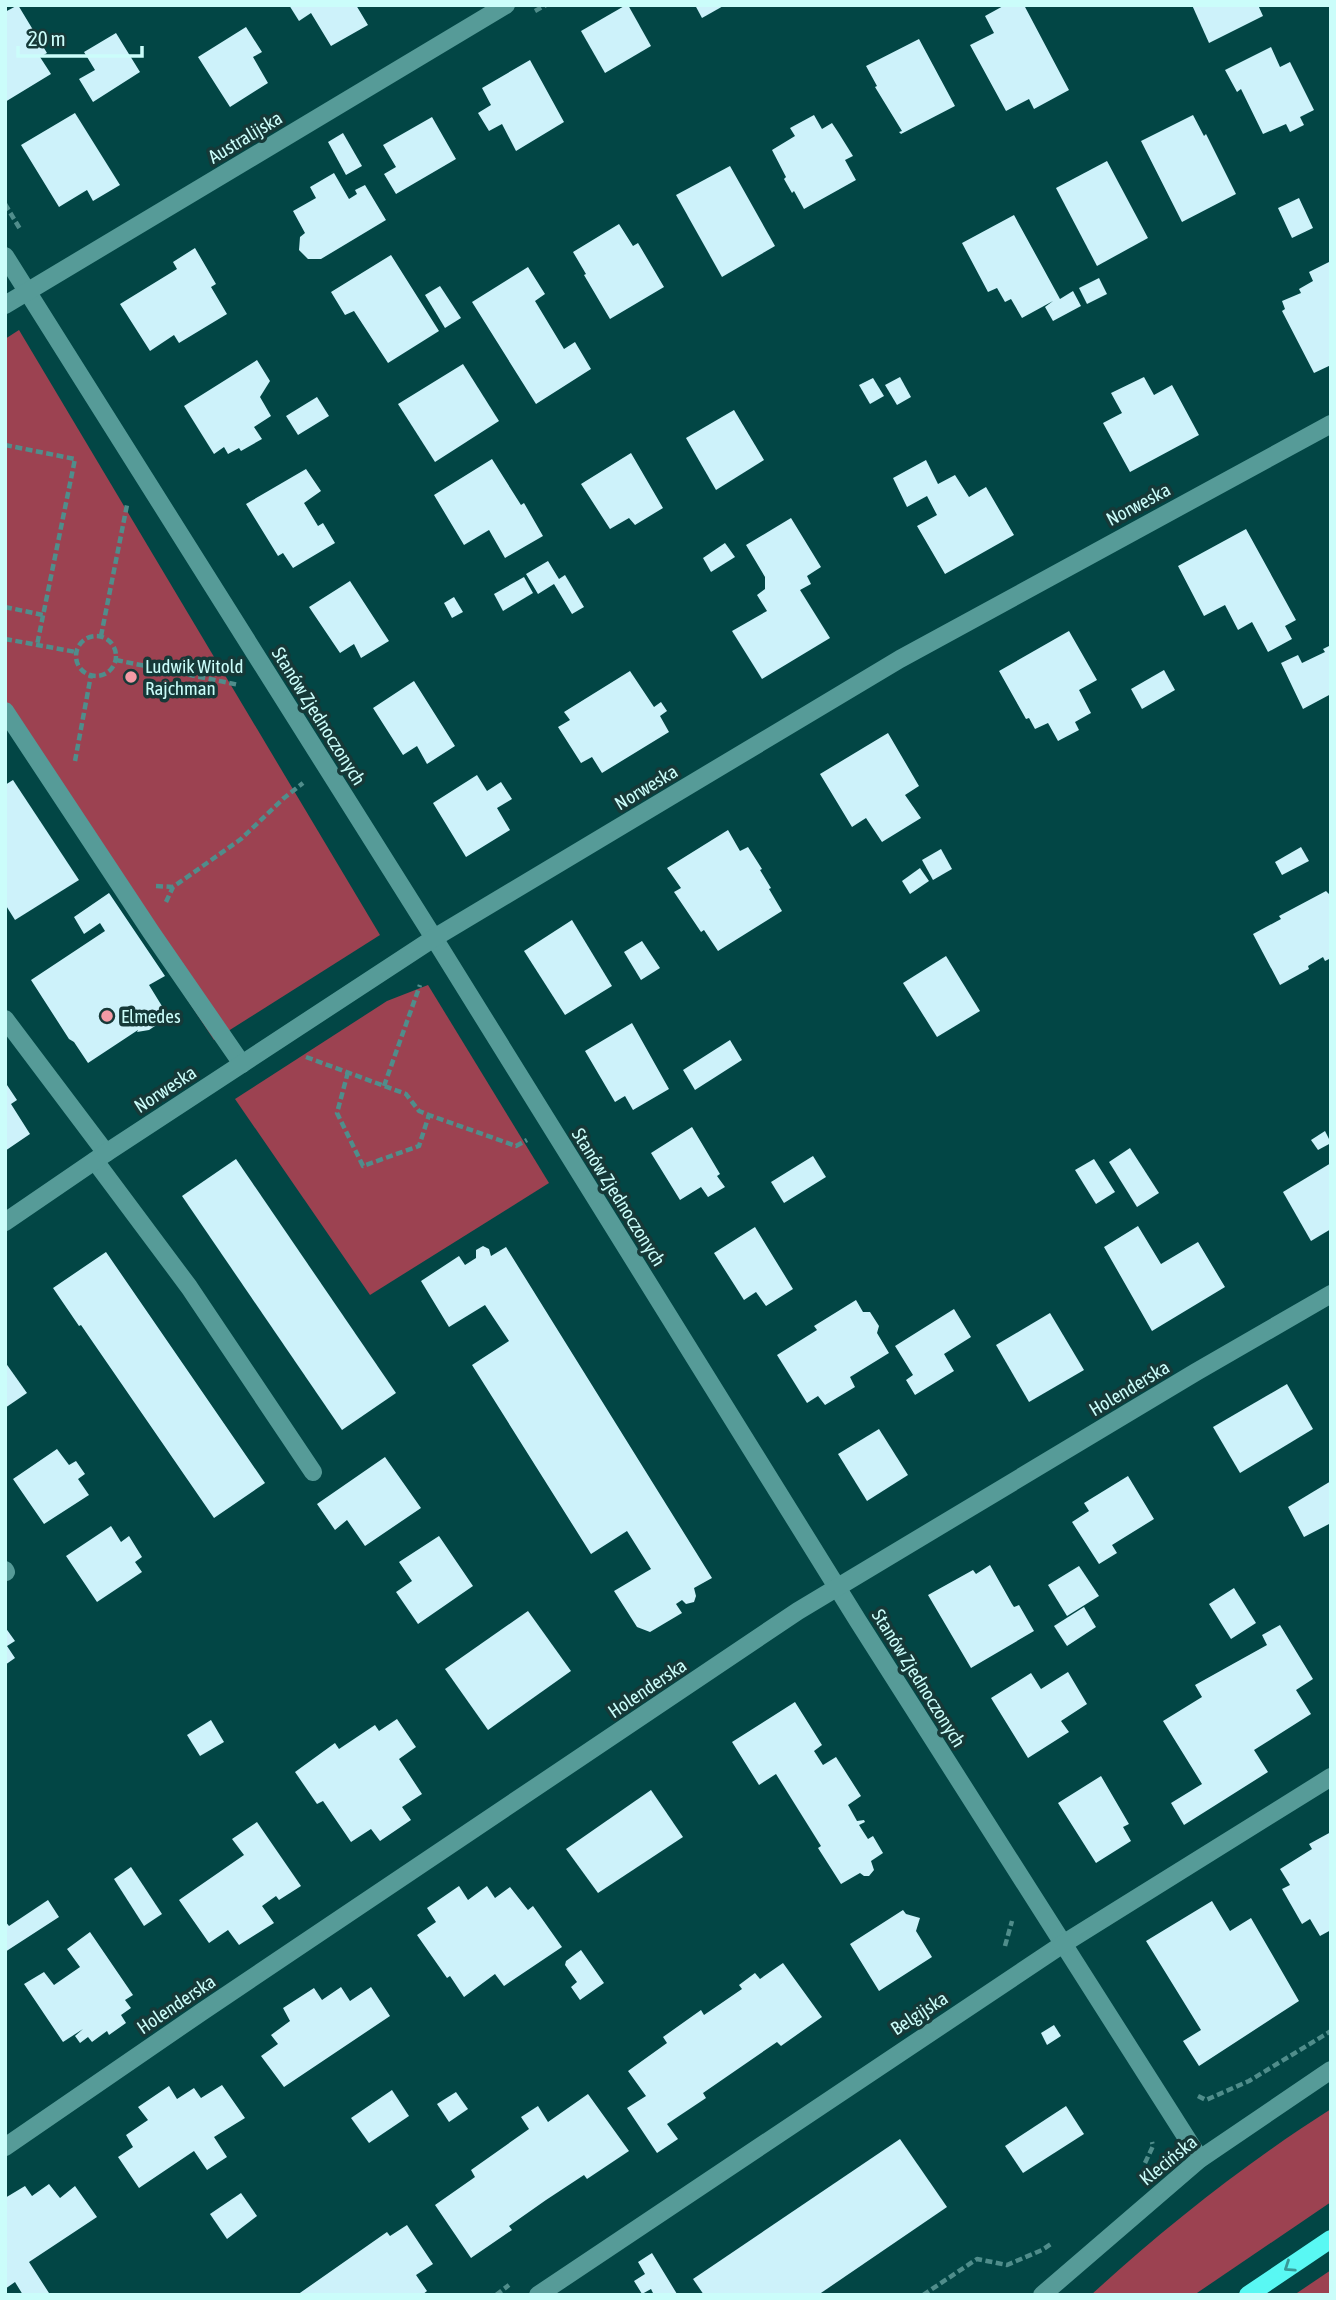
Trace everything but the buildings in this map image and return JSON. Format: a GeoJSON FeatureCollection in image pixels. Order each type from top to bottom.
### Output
{"type":"FeatureCollection","features":[{"type":"Feature","properties":{"kind":"main road"},"geometry":{"type":"LineString","coordinates":[[1248,2295],[1331,2239]]}},
{"type":"Feature","properties":{"kind":"street","name":"Australijska"},"geometry":{"type":"LineString","coordinates":[[5,304],[506,5]]}},
{"type":"Feature","properties":{"kind":"street","name":"Stanów Zjednoczonych"},"geometry":{"type":"LineString","coordinates":[[5,256],[434,938],[837,1588],[1200,2158]]}},
{"type":"Feature","properties":{"kind":"street","name":"Norweska"},"geometry":{"type":"LineString","coordinates":[[5,1222],[434,938],[900,659],[1331,424]]}},
{"type":"Feature","properties":{"kind":"street"},"geometry":{"type":"LineString","coordinates":[[5,711],[242,1064]]}},
{"type":"Feature","properties":{"kind":"street"},"geometry":{"type":"LineString","coordinates":[[5,1018],[313,1472]]}},
{"type":"Feature","properties":{"kind":"street","name":"Holenderska"},"geometry":{"type":"LineString","coordinates":[[5,2147],[382,1890],[837,1588],[1331,1294]]}},
{"type":"Feature","properties":{"kind":"street","name":"Belgijska"},"geometry":{"type":"LineString","coordinates":[[538,2295],[1063,1944],[1331,1777]]}},
{"type":"Feature","properties":{"kind":"street","name":"Klecińska"},"geometry":{"type":"LineString","coordinates":[[1042,2295],[1200,2158],[1331,2070]]}},
{"type":"Feature","properties":{"kind":"path"},"geometry":{"type":"LineString","coordinates":[[5,444],[75,459],[37,645]]}},
{"type":"Feature","properties":{"kind":"path"},"geometry":{"type":"LineString","coordinates":[[101,636],[130,498]]}},
{"type":"Feature","properties":{"kind":"path"},"geometry":{"type":"LineString","coordinates":[[5,607],[43,615]]}},
{"type":"Feature","properties":{"kind":"path"},"geometry":{"type":"LineString","coordinates":[[93,635],[101,636],[113,643],[116,660],[107,673],[91,676],[79,666],[76,652],[84,640],[93,635]]}},
{"type":"Feature","properties":{"kind":"path"},"geometry":{"type":"LineString","coordinates":[[5,639],[76,652]]}},
{"type":"Feature","properties":{"kind":"path"},"geometry":{"type":"LineString","coordinates":[[116,660],[247,686]]}},
{"type":"Feature","properties":{"kind":"path"},"geometry":{"type":"LineString","coordinates":[[67,803],[91,676]]}},
{"type":"Feature","properties":{"kind":"path"},"geometry":{"type":"LineString","coordinates":[[151,932],[173,887],[242,839],[306,780]]}},
{"type":"Feature","properties":{"kind":"path"},"geometry":{"type":"LineString","coordinates":[[384,1086],[424,973]]}},
{"type":"Feature","properties":{"kind":"path"},"geometry":{"type":"LineString","coordinates":[[299,1049],[304,1056],[406,1094],[419,1111],[429,1115],[516,1146],[530,1138]]}},
{"type":"Feature","properties":{"kind":"path"},"geometry":{"type":"LineString","coordinates":[[348,1072],[337,1113],[363,1166],[419,1146],[429,1115]]}},
{"type":"Feature","properties":{"kind":"path"},"geometry":{"type":"LineString","coordinates":[[1206,2100],[1249,2081],[1331,2031]]}},
{"type":"Feature","properties":{"kind":"path"},"geometry":{"type":"LineString","coordinates":[[1137,2170],[1147,2162],[1153,2146]]}},
{"type":"Feature","properties":{"kind":"path"},"geometry":{"type":"LineString","coordinates":[[923,2295],[977,2259],[1007,2265],[1052,2243]]}},
{"type":"Feature","properties":{"kind":"shaded area"},"geometry":{"type":"Polygon","coordinates":[[[19,330],[380,935],[214,1040],[5,724],[5,339],[19,330]]]}},
{"type":"Feature","properties":{"kind":"shaded area"},"geometry":{"type":"Polygon","coordinates":[[[428,985],[549,1183],[370,1295],[235,1099],[387,1001],[428,985]]]}},
{"type":"Feature","properties":{"kind":"shaded area"},"geometry":{"type":"Polygon","coordinates":[[[1331,2109],[1331,2202],[1194,2295],[1091,2295],[1207,2197],[1268,2151],[1331,2109]]]}},
{"type":"Feature","properties":{"kind":"shaded area"},"geometry":{"type":"Polygon","coordinates":[[[1331,2270],[1331,2295],[1294,2295],[1331,2270]]]}},
{"type":"Feature","properties":{"kind":"place","name":"Ludwik Witold Rajchman"},"geometry":{"type":"Point","coordinates":[131,677]}},
{"type":"Feature","properties":{"kind":"place","name":"Elmedes"},"geometry":{"type":"Point","coordinates":[107,1016]}}]}
